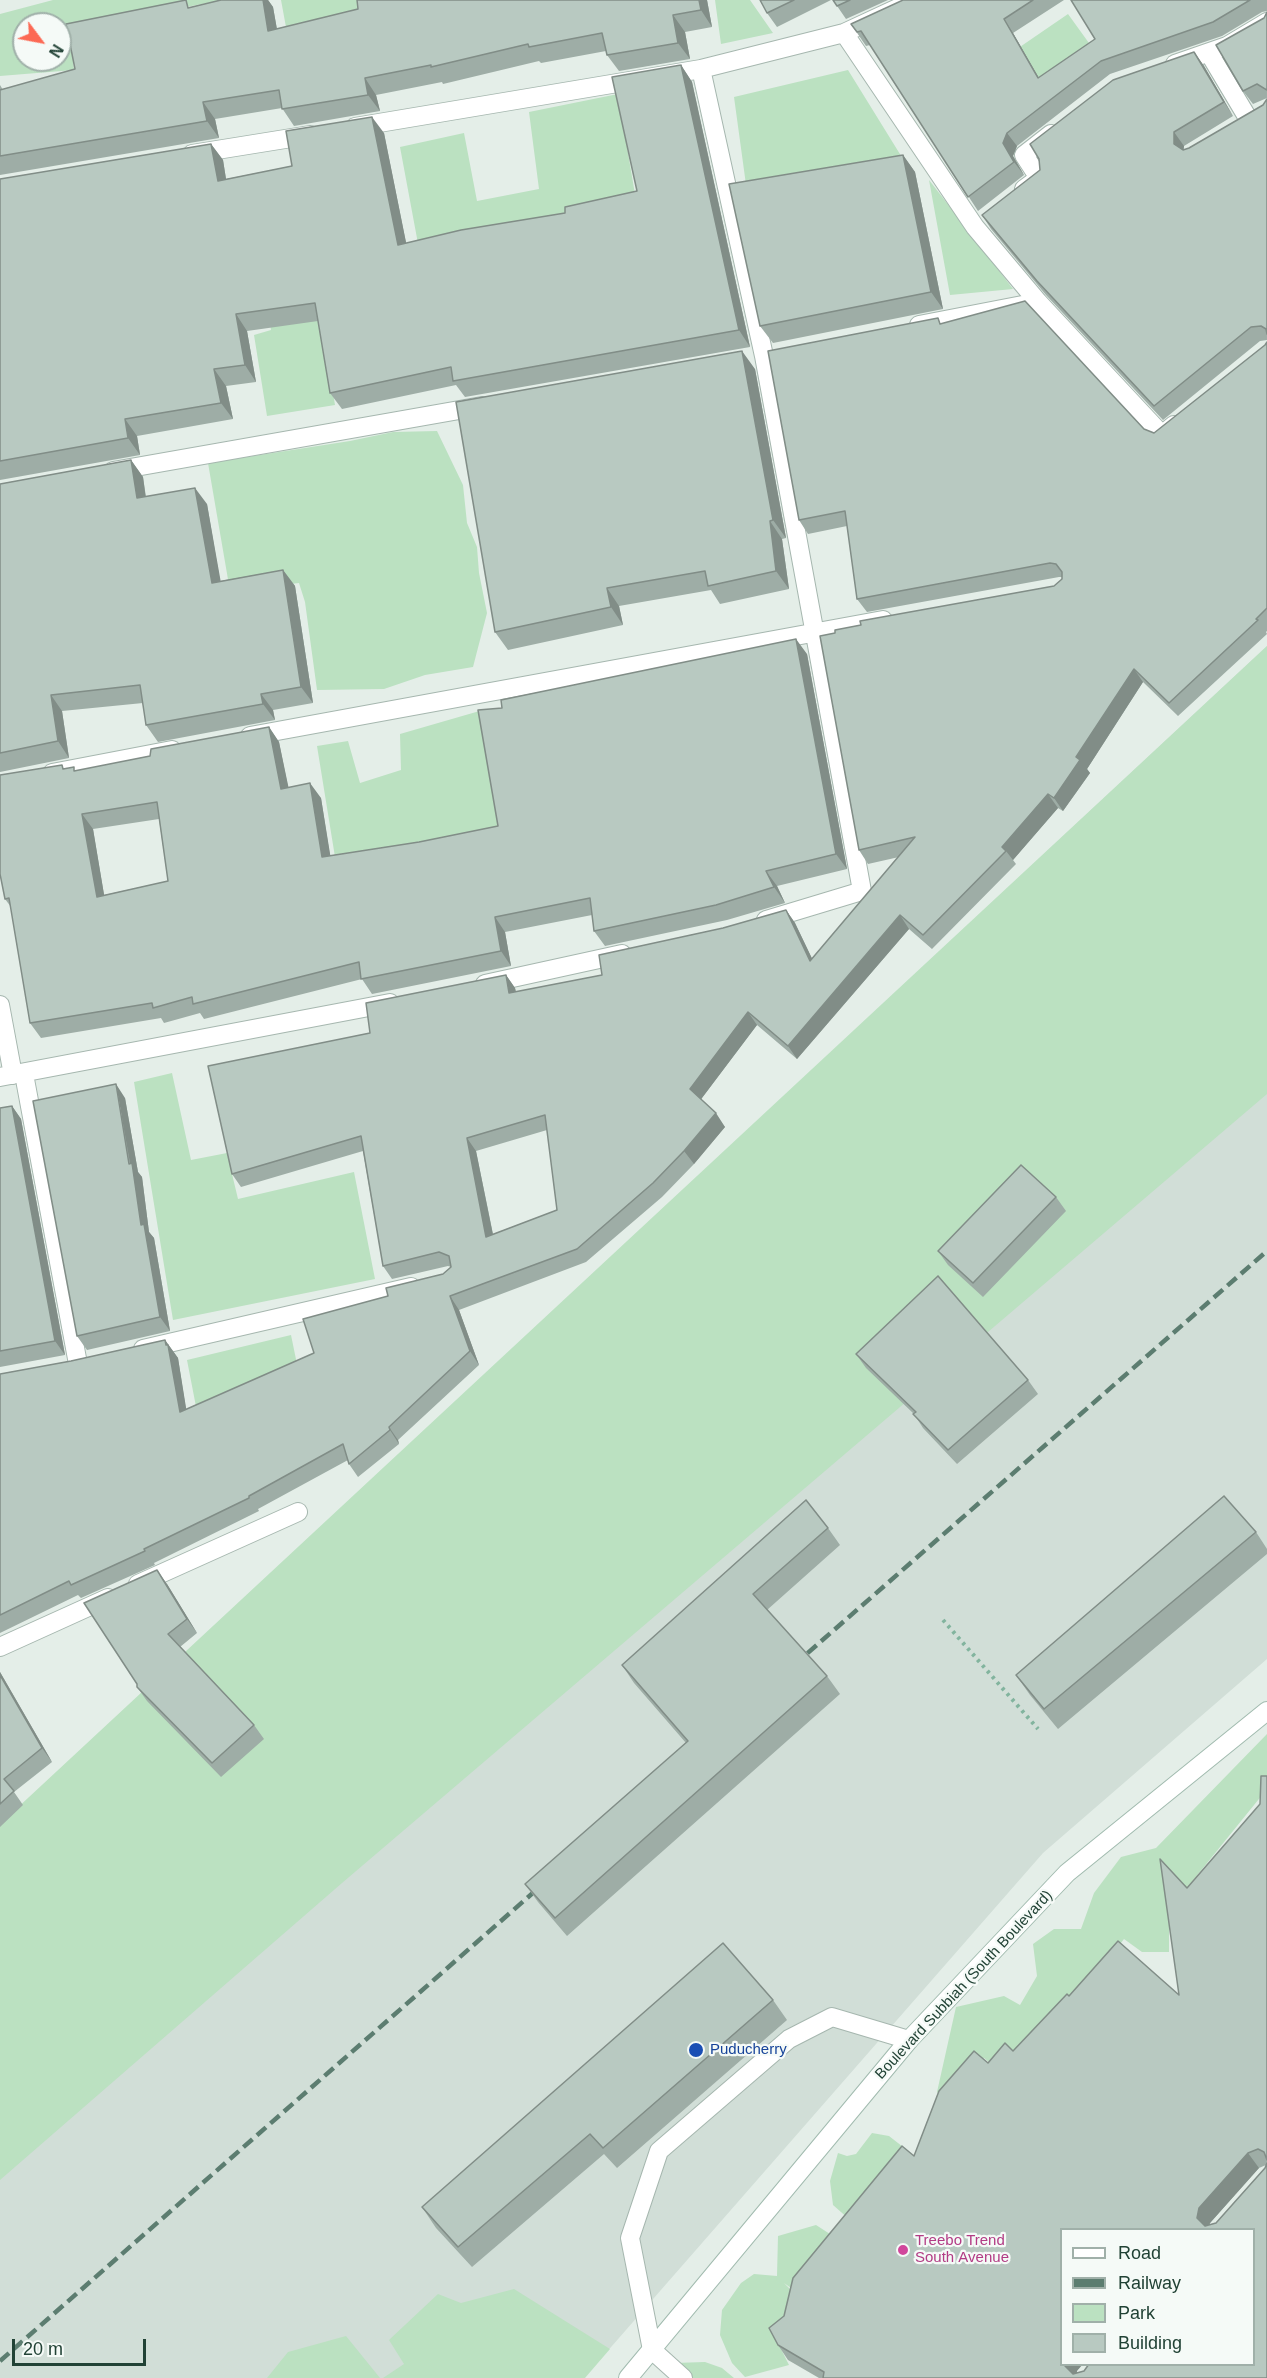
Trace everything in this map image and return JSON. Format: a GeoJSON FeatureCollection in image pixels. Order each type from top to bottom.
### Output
{"type":"FeatureCollection","features":[{"type":"Feature","properties":{"kind":"street"},"geometry":{"type":"LineString","coordinates":[[175,157],[701,69],[844,33],[915,0]]}},
{"type":"Feature","properties":{"kind":"street"},"geometry":{"type":"LineString","coordinates":[[1158,69],[1227,46],[1267,22]]}},
{"type":"Feature","properties":{"kind":"street"},"geometry":{"type":"LineString","coordinates":[[844,33],[975,227],[1038,302],[1162,435],[1188,414]]}},
{"type":"Feature","properties":{"kind":"street"},"geometry":{"type":"LineString","coordinates":[[1209,53],[1249,120]]}},
{"type":"Feature","properties":{"kind":"street"},"geometry":{"type":"LineString","coordinates":[[701,69],[770,355],[862,891],[752,924]]}},
{"type":"Feature","properties":{"kind":"street"},"geometry":{"type":"LineString","coordinates":[[1230,130],[1267,109]]}},
{"type":"Feature","properties":{"kind":"street"},"geometry":{"type":"LineString","coordinates":[[1012,199],[1039,178],[1024,154],[1061,126]]}},
{"type":"Feature","properties":{"kind":"street"},"geometry":{"type":"LineString","coordinates":[[975,227],[993,213]]}},
{"type":"Feature","properties":{"kind":"street"},"geometry":{"type":"LineString","coordinates":[[901,329],[1038,302]]}},
{"type":"Feature","properties":{"kind":"street"},"geometry":{"type":"LineString","coordinates":[[741,360],[770,355]]}},
{"type":"Feature","properties":{"kind":"street"},"geometry":{"type":"LineString","coordinates":[[94,474],[494,404]]}},
{"type":"Feature","properties":{"kind":"street"},"geometry":{"type":"LineString","coordinates":[[233,739],[898,617]]}},
{"type":"Feature","properties":{"kind":"street"},"geometry":{"type":"LineString","coordinates":[[35,776],[186,748]]}},
{"type":"Feature","properties":{"kind":"street"},"geometry":{"type":"LineString","coordinates":[[470,987],[640,950]]}},
{"type":"Feature","properties":{"kind":"street"},"geometry":{"type":"LineString","coordinates":[[12,1075],[412,998]]}},
{"type":"Feature","properties":{"kind":"street"},"geometry":{"type":"LineString","coordinates":[[0,1005],[12,1075],[84,1363],[56,1368]]}},
{"type":"Feature","properties":{"kind":"street"},"geometry":{"type":"LineString","coordinates":[[125,1353],[427,1283]]}},
{"type":"Feature","properties":{"kind":"street"},"geometry":{"type":"LineString","coordinates":[[0,1647],[298,1512]]}},
{"type":"Feature","properties":{"kind":"street","name":"Boulevard Subbiah (South Boulevard)"},"geometry":{"type":"LineString","coordinates":[[628,2378],[909,2040],[1067,1873],[1267,1711]]}},
{"type":"Feature","properties":{"kind":"street"},"geometry":{"type":"LineString","coordinates":[[683,2378],[652,2350],[630,2238],[659,2151],[789,2039],[832,2017],[909,2040]]}},
{"type":"Feature","properties":{"kind":"path"},"geometry":{"type":"LineString","coordinates":[[943,1620],[1038,1729]]}},
{"type":"Feature","properties":{"kind":"shaded area"},"geometry":{"type":"Polygon","coordinates":[[[1267,646],[1267,1659],[1043,1853],[584,2378],[0,2378],[0,1827],[1267,646]]]}},
{"type":"Feature","properties":{"kind":"green space"},"geometry":{"type":"Polygon","coordinates":[[[53,0],[223,0],[72,29],[72,12],[12,12],[12,72],[49,72],[0,76],[0,14],[53,0]]]}},
{"type":"Feature","properties":{"kind":"green space"},"geometry":{"type":"Polygon","coordinates":[[[281,0],[360,0],[364,25],[288,38],[281,0]]]}},
{"type":"Feature","properties":{"kind":"green space"},"geometry":{"type":"Polygon","coordinates":[[[715,0],[750,0],[773,33],[721,44],[715,0]]]}},
{"type":"Feature","properties":{"kind":"green space"},"geometry":{"type":"Polygon","coordinates":[[[1068,14],[1094,50],[987,125],[960,88],[1068,14]]]}},
{"type":"Feature","properties":{"kind":"green space"},"geometry":{"type":"Polygon","coordinates":[[[848,70],[903,159],[747,192],[734,97],[848,70]]]}},
{"type":"Feature","properties":{"kind":"green space"},"geometry":{"type":"Polygon","coordinates":[[[618,94],[637,206],[419,249],[400,147],[464,133],[477,201],[539,189],[529,112],[618,94]]]}},
{"type":"Feature","properties":{"kind":"green space"},"geometry":{"type":"Polygon","coordinates":[[[929,180],[971,234],[1013,289],[950,295],[929,180]]]}},
{"type":"Feature","properties":{"kind":"green space"},"geometry":{"type":"Polygon","coordinates":[[[313,271],[335,405],[267,416],[254,335],[271,330],[263,281],[313,271]]]}},
{"type":"Feature","properties":{"kind":"green space"},"geometry":{"type":"Polygon","coordinates":[[[437,431],[463,485],[467,523],[477,547],[479,573],[487,613],[473,667],[425,675],[384,689],[317,690],[305,602],[299,583],[230,591],[208,463],[393,432],[437,431]]]}},
{"type":"Feature","properties":{"kind":"green space"},"geometry":{"type":"Polygon","coordinates":[[[1267,646],[1267,1094],[342,1883],[0,2180],[0,1824],[1267,646]]]}},
{"type":"Feature","properties":{"kind":"green space"},"geometry":{"type":"Polygon","coordinates":[[[483,710],[500,833],[335,857],[317,746],[348,741],[360,783],[401,770],[400,734],[483,710]]]}},
{"type":"Feature","properties":{"kind":"green space"},"geometry":{"type":"Polygon","coordinates":[[[172,1073],[191,1160],[227,1153],[238,1199],[354,1172],[375,1279],[173,1320],[134,1082],[172,1073]]]}},
{"type":"Feature","properties":{"kind":"green space"},"geometry":{"type":"Polygon","coordinates":[[[291,1335],[299,1374],[198,1417],[187,1360],[291,1335]]]}},
{"type":"Feature","properties":{"kind":"green space"},"geometry":{"type":"Polygon","coordinates":[[[1267,1734],[1267,1789],[1169,1910],[1169,1952],[1142,1952],[1124,1939],[1078,1997],[999,2070],[984,2058],[949,2102],[937,2092],[956,2007],[1004,1996],[1020,2005],[1037,1976],[1033,1944],[1054,1929],[1081,1929],[1094,1893],[1121,1857],[1156,1848],[1267,1734]]]}},
{"type":"Feature","properties":{"kind":"green space"},"geometry":{"type":"Polygon","coordinates":[[[872,2133],[889,2136],[907,2150],[850,2220],[833,2205],[830,2181],[838,2153],[847,2156],[856,2154],[872,2133]]]}},
{"type":"Feature","properties":{"kind":"green space"},"geometry":{"type":"Polygon","coordinates":[[[816,2225],[830,2234],[798,2293],[784,2283],[800,2299],[777,2341],[789,2365],[745,2377],[732,2363],[720,2335],[722,2310],[741,2283],[754,2274],[777,2276],[778,2236],[816,2225]]]}},
{"type":"Feature","properties":{"kind":"green space"},"geometry":{"type":"Polygon","coordinates":[[[514,2289],[610,2349],[585,2378],[383,2378],[404,2364],[389,2340],[438,2294],[461,2303],[514,2289]]]}},
{"type":"Feature","properties":{"kind":"green space"},"geometry":{"type":"Polygon","coordinates":[[[346,2336],[380,2378],[267,2378],[288,2352],[346,2336]]]}},
{"type":"Feature","properties":{"kind":"green space"},"geometry":{"type":"Polygon","coordinates":[[[705,2362],[722,2368],[734,2378],[692,2378],[674,2363],[705,2362]]]}},
{"type":"Feature","properties":{"kind":"building"},"geometry":{"type":"Polygon","coordinates":[[[186,0],[188,8],[221,0],[263,0],[268,31],[358,9],[357,0],[699,0],[701,10],[673,15],[678,43],[607,55],[602,33],[529,47],[528,44],[431,67],[431,65],[365,78],[368,95],[282,109],[279,90],[203,102],[207,121],[0,156],[0,90],[64,72],[72,72],[75,69],[72,54],[72,23],[186,0]]]}},
{"type":"Feature","properties":{"kind":"building"},"geometry":{"type":"Polygon","coordinates":[[[760,0],[794,0],[767,13],[760,0]]]}},
{"type":"Feature","properties":{"kind":"building"},"geometry":{"type":"Polygon","coordinates":[[[833,0],[850,0],[837,6],[833,0]]]}},
{"type":"Feature","properties":{"kind":"building"},"geometry":{"type":"Polygon","coordinates":[[[903,0],[1033,0],[1004,19],[1038,78],[1095,39],[1071,0],[1250,0],[1213,22],[1101,61],[1007,133],[1003,143],[1014,162],[968,197],[861,31],[857,32],[851,24],[903,0]]]}},
{"type":"Feature","properties":{"kind":"building"},"geometry":{"type":"Polygon","coordinates":[[[1267,12],[1267,90],[1257,84],[1243,91],[1216,45],[1264,18],[1267,12]]]}},
{"type":"Feature","properties":{"kind":"building"},"geometry":{"type":"Polygon","coordinates":[[[1194,52],[1224,102],[1174,132],[1174,144],[1183,150],[1263,105],[1267,99],[1267,334],[1266,329],[1261,326],[1251,327],[1154,406],[1037,281],[982,215],[1040,170],[1039,159],[1030,144],[1113,80],[1194,52]]]}},
{"type":"Feature","properties":{"kind":"building"},"geometry":{"type":"Polygon","coordinates":[[[681,65],[739,330],[453,381],[451,367],[330,393],[315,303],[236,314],[245,365],[214,369],[221,403],[125,419],[128,438],[0,461],[0,179],[211,144],[218,181],[292,166],[286,131],[372,117],[398,245],[461,230],[565,213],[565,207],[637,191],[612,77],[681,65]]]}},
{"type":"Feature","properties":{"kind":"building"},"geometry":{"type":"Polygon","coordinates":[[[903,155],[931,292],[760,326],[729,184],[903,155]]]}},
{"type":"Feature","properties":{"kind":"building"},"geometry":{"type":"Polygon","coordinates":[[[1025,301],[1144,429],[1154,433],[1267,342],[1267,608],[1256,619],[1258,620],[1169,703],[1134,669],[1076,757],[1080,760],[1054,798],[1048,794],[1002,847],[1006,851],[923,935],[900,915],[788,1046],[748,1012],[690,1089],[716,1113],[684,1151],[653,1183],[577,1249],[450,1296],[470,1351],[389,1427],[390,1430],[349,1464],[343,1444],[249,1498],[144,1549],[145,1551],[71,1585],[69,1581],[0,1615],[0,1374],[165,1340],[168,1345],[180,1412],[314,1353],[303,1319],[388,1296],[386,1288],[443,1274],[451,1267],[449,1256],[439,1252],[383,1266],[361,1136],[232,1174],[208,1066],[370,1033],[366,1003],[506,975],[509,993],[602,975],[599,955],[723,928],[786,910],[810,961],[915,837],[859,850],[820,636],[835,633],[835,630],[861,625],[860,621],[1054,586],[1062,579],[1062,572],[1056,564],[1050,563],[857,599],[845,511],[799,520],[768,351],[938,318],[940,324],[1025,301]],[[545,1115],[467,1138],[486,1237],[557,1210],[545,1115]]]}},
{"type":"Feature","properties":{"kind":"building"},"geometry":{"type":"Polygon","coordinates":[[[742,351],[773,520],[770,521],[776,571],[708,586],[705,571],[607,588],[611,607],[495,632],[456,402],[742,351]]]}},
{"type":"Feature","properties":{"kind":"building"},"geometry":{"type":"Polygon","coordinates":[[[131,460],[137,498],[195,488],[212,583],[283,570],[301,687],[261,694],[263,704],[146,725],[140,685],[51,695],[58,741],[0,753],[0,484],[131,460]]]}},
{"type":"Feature","properties":{"kind":"building"},"geometry":{"type":"Polygon","coordinates":[[[796,639],[836,854],[766,871],[774,887],[716,905],[594,931],[590,898],[495,917],[501,951],[361,979],[359,962],[193,1004],[192,997],[153,1008],[152,1003],[30,1023],[9,898],[5,899],[0,874],[0,775],[62,765],[63,769],[74,767],[74,771],[150,756],[151,749],[269,727],[281,789],[310,783],[322,857],[419,842],[498,826],[478,710],[502,708],[501,700],[796,639]],[[157,802],[82,814],[97,897],[168,881],[157,802]]]}},
{"type":"Feature","properties":{"kind":"building"},"geometry":{"type":"Polygon","coordinates":[[[116,1084],[129,1164],[132,1163],[141,1225],[144,1224],[160,1317],[77,1336],[33,1101],[116,1084]]]}},
{"type":"Feature","properties":{"kind":"building"},"geometry":{"type":"Polygon","coordinates":[[[12,1106],[55,1341],[0,1351],[0,1108],[12,1106]]]}},
{"type":"Feature","properties":{"kind":"building"},"geometry":{"type":"Polygon","coordinates":[[[1021,1165],[1056,1197],[973,1283],[938,1251],[1021,1165]]]}},
{"type":"Feature","properties":{"kind":"building"},"geometry":{"type":"Polygon","coordinates":[[[938,1276],[1028,1380],[948,1450],[913,1414],[916,1412],[856,1354],[938,1276]]]}},
{"type":"Feature","properties":{"kind":"building"},"geometry":{"type":"Polygon","coordinates":[[[1224,1496],[1256,1532],[1044,1709],[1016,1675],[1224,1496]]]}},
{"type":"Feature","properties":{"kind":"building"},"geometry":{"type":"Polygon","coordinates":[[[806,1500],[828,1528],[753,1594],[827,1676],[555,1918],[525,1884],[688,1741],[622,1665],[806,1500]]]}},
{"type":"Feature","properties":{"kind":"building"},"geometry":{"type":"Polygon","coordinates":[[[157,1570],[187,1619],[168,1634],[254,1725],[212,1763],[137,1687],[84,1603],[157,1570]]]}},
{"type":"Feature","properties":{"kind":"building"},"geometry":{"type":"Polygon","coordinates":[[[0,1675],[42,1748],[4,1779],[14,1791],[0,1804],[0,1675]]]}},
{"type":"Feature","properties":{"kind":"building"},"geometry":{"type":"Polygon","coordinates":[[[1261,1776],[1267,1776],[1267,2160],[1264,2152],[1258,2149],[1248,2153],[1199,2208],[1197,2218],[1205,2226],[1216,2223],[1267,2163],[1267,2378],[823,2378],[824,2372],[778,2345],[769,2328],[784,2316],[793,2278],[902,2146],[914,2156],[939,2091],[974,2051],[988,2063],[1005,2043],[1013,2051],[1067,1994],[1069,1996],[1118,1941],[1179,1995],[1160,1859],[1187,1888],[1260,1804],[1261,1776]]]}},
{"type":"Feature","properties":{"kind":"building"},"geometry":{"type":"Polygon","coordinates":[[[723,1943],[773,2000],[603,2148],[590,2134],[458,2247],[422,2207],[723,1943]]]}},
{"type":"Feature","properties":{"kind":"railway"},"geometry":{"type":"LineString","coordinates":[[794,1665],[1267,1251]]}},
{"type":"Feature","properties":{"kind":"railway"},"geometry":{"type":"LineString","coordinates":[[0,2361],[543,1884]]}},
{"type":"Feature","properties":{"kind":"place","name":"Puducherry"},"geometry":{"type":"Point","coordinates":[696,2050]}},
{"type":"Feature","properties":{"kind":"place","name":"Treebo Trend South Avenue"},"geometry":{"type":"Point","coordinates":[903,2250]}}]}
